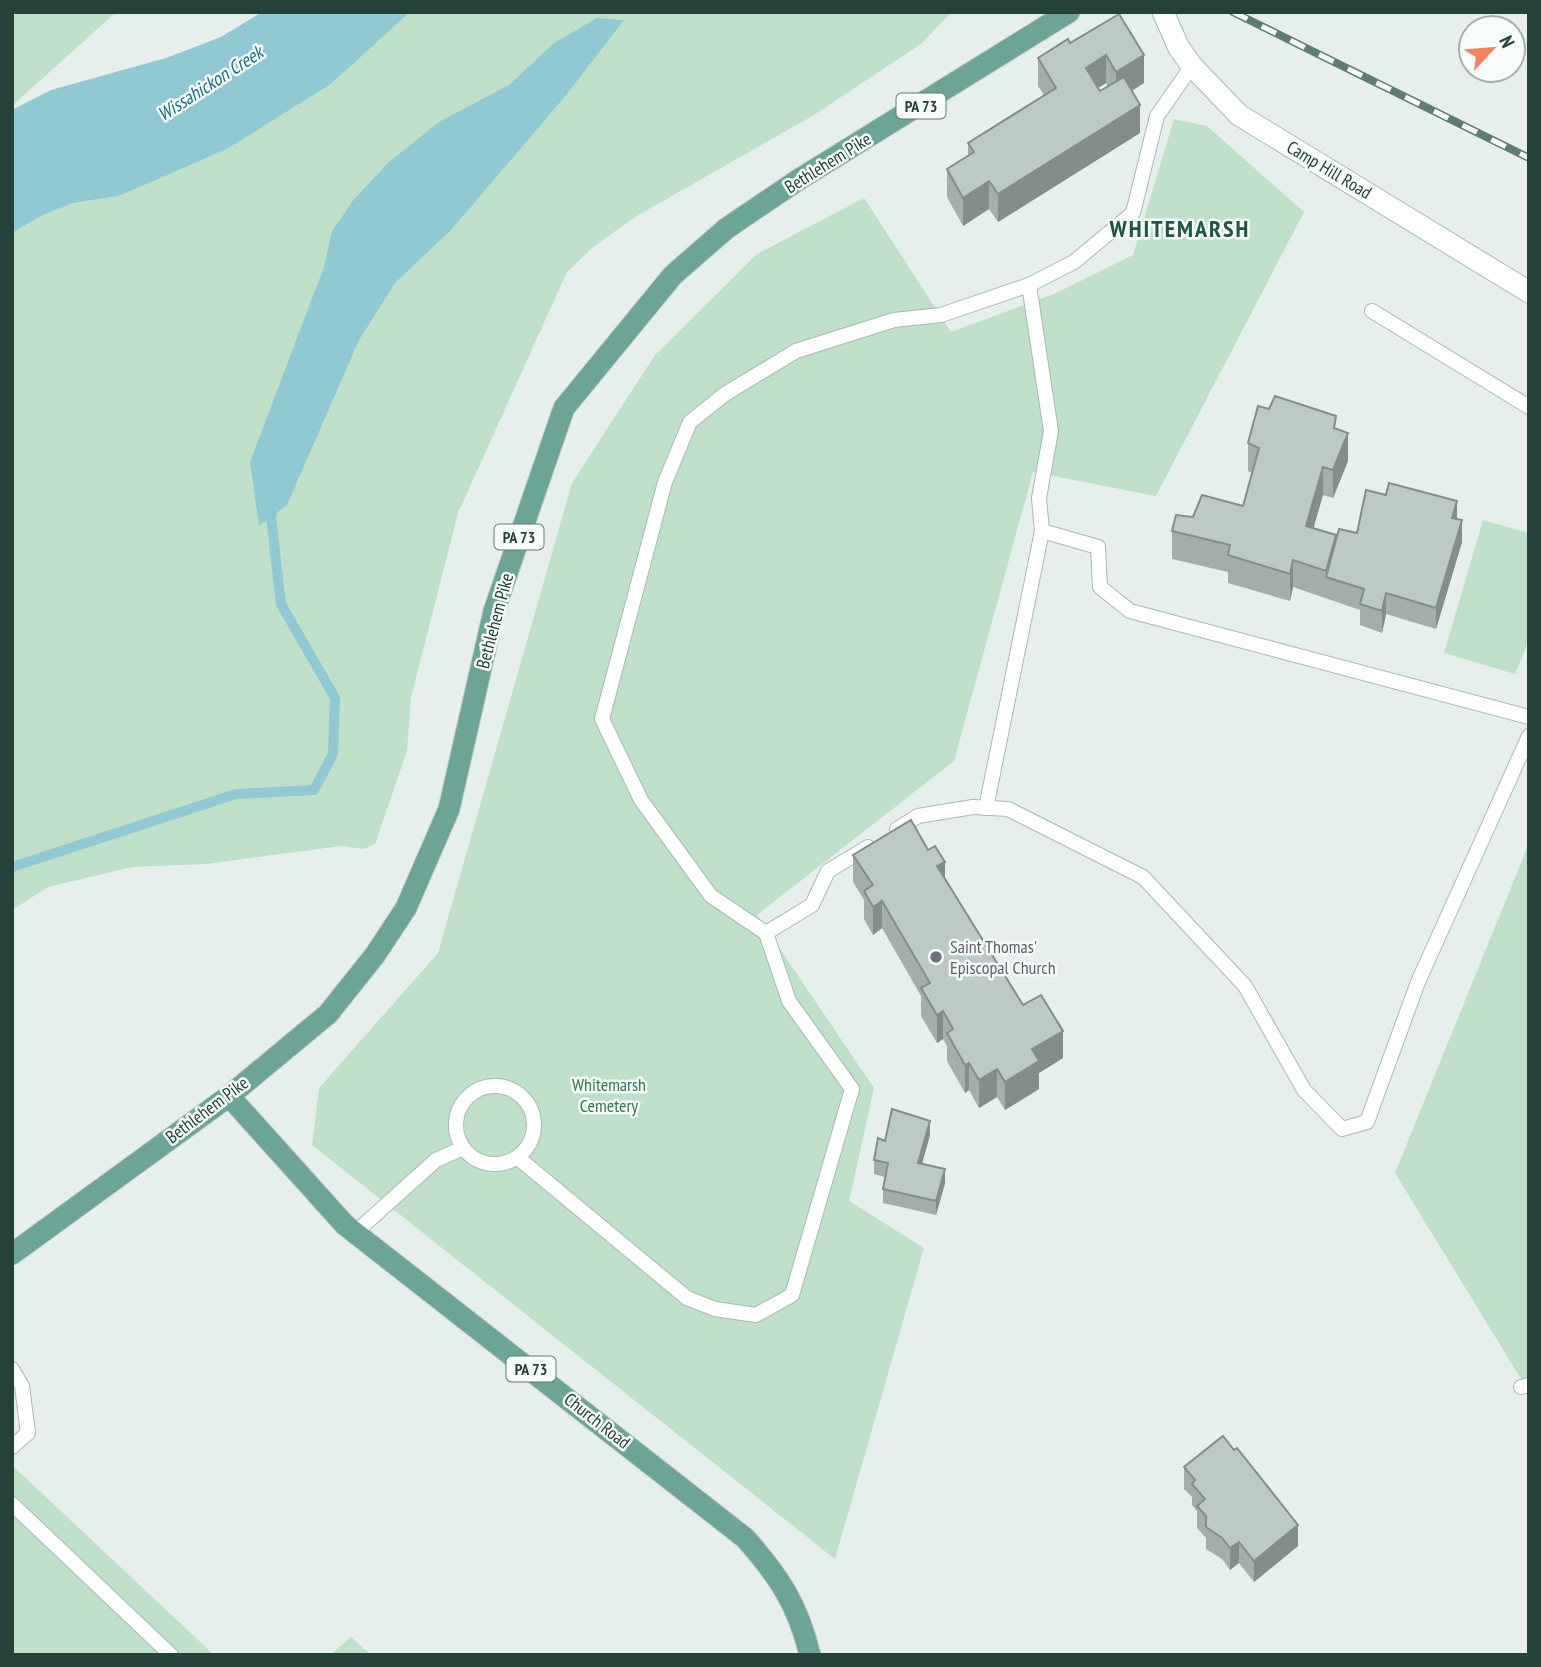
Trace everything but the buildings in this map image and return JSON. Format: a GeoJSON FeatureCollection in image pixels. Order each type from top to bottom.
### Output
{"type":"FeatureCollection","features":[{"type":"Feature","properties":{"kind":"main road","name":"Bethlehem Pike"},"geometry":{"type":"LineString","coordinates":[[12,1254],[229,1096],[328,1014],[375,955],[406,908],[449,809],[494,611],[564,408],[673,275],[727,228],[798,180],[1069,12]]}},
{"type":"Feature","properties":{"kind":"main road","name":"Church Road"},"geometry":{"type":"LineString","coordinates":[[229,1096],[345,1225],[357,1231],[745,1538],[775,1572],[798,1612],[810,1655]]}},
{"type":"Feature","properties":{"kind":"street","name":"Camp Hill Road"},"geometry":{"type":"LineString","coordinates":[[1163,12],[1192,66],[1239,115],[1529,292]]}},
{"type":"Feature","properties":{"kind":"lane"},"geometry":{"type":"LineString","coordinates":[[516,1157],[687,1298],[715,1309],[756,1315],[792,1295],[852,1089],[789,1001],[766,933],[711,896],[641,800],[601,719],[665,482],[690,422],[725,394],[796,351],[894,320],[941,315],[1029,285],[1074,262],[1133,213],[1157,116],[1192,66]]}},
{"type":"Feature","properties":{"kind":"lane"},"geometry":{"type":"LineString","coordinates":[[986,808],[1042,531],[1039,498],[1051,431],[1029,285]]}},
{"type":"Feature","properties":{"kind":"lane"},"geometry":{"type":"LineString","coordinates":[[1371,311],[1529,407]]}},
{"type":"Feature","properties":{"kind":"lane"},"geometry":{"type":"LineString","coordinates":[[1042,531],[1098,547],[1100,587],[1130,611],[1529,718]]}},
{"type":"Feature","properties":{"kind":"lane"},"geometry":{"type":"LineString","coordinates":[[766,933],[812,905],[828,871],[918,816],[973,807],[1008,809],[1143,877],[1244,986],[1304,1090],[1342,1129],[1367,1122],[1418,982],[1529,736]]}},
{"type":"Feature","properties":{"kind":"lane"},"geometry":{"type":"LineString","coordinates":[[489,1086],[502,1086],[514,1091],[531,1111],[532,1137],[516,1157],[506,1162],[482,1162],[463,1147],[456,1122],[466,1098],[489,1086]]}},
{"type":"Feature","properties":{"kind":"lane"},"geometry":{"type":"LineString","coordinates":[[357,1231],[436,1160],[463,1147]]}},
{"type":"Feature","properties":{"kind":"lane"},"geometry":{"type":"LineString","coordinates":[[12,1369],[22,1386],[28,1433],[12,1447]]}},
{"type":"Feature","properties":{"kind":"lane"},"geometry":{"type":"LineString","coordinates":[[12,1504],[171,1655]]}},
{"type":"Feature","properties":{"kind":"green space"},"geometry":{"type":"Polygon","coordinates":[[[12,12],[116,12],[12,106],[12,12]]]}},
{"type":"Feature","properties":{"kind":"green space"},"geometry":{"type":"Polygon","coordinates":[[[410,12],[952,12],[921,44],[814,115],[635,217],[592,248],[567,272],[458,513],[411,698],[407,751],[375,844],[364,849],[341,846],[206,864],[132,867],[48,887],[12,910],[12,233],[43,215],[73,203],[119,196],[227,149],[331,84],[410,12]]]}},
{"type":"Feature","properties":{"kind":"green space","name":"Whitemarsh Cemetery"},"geometry":{"type":"Polygon","coordinates":[[[1174,119],[1207,126],[1304,212],[1156,496],[1033,472],[954,761],[757,915],[874,1088],[849,1201],[924,1248],[835,1559],[312,1145],[319,1088],[438,953],[572,483],[655,355],[757,254],[864,198],[951,332],[1054,294],[1133,255],[1174,119]]]}},
{"type":"Feature","properties":{"kind":"green space"},"geometry":{"type":"Polygon","coordinates":[[[1483,520],[1529,533],[1529,640],[1515,674],[1444,653],[1483,520]]]}},
{"type":"Feature","properties":{"kind":"green space"},"geometry":{"type":"Polygon","coordinates":[[[1529,843],[1529,1392],[1395,1173],[1529,843]]]}},
{"type":"Feature","properties":{"kind":"green space"},"geometry":{"type":"Polygon","coordinates":[[[15,1468],[214,1655],[12,1655],[12,1470],[15,1468]]]}},
{"type":"Feature","properties":{"kind":"green space"},"geometry":{"type":"Polygon","coordinates":[[[351,1637],[371,1655],[330,1655],[351,1637]]]}},
{"type":"Feature","properties":{"kind":"water","name":"Wissahickon Creek"},"geometry":{"type":"Polygon","coordinates":[[[262,12],[410,12],[331,84],[227,149],[119,196],[73,203],[43,215],[12,233],[12,110],[51,90],[166,58],[221,37],[262,12]]]}},
{"type":"Feature","properties":{"kind":"water"},"geometry":{"type":"Polygon","coordinates":[[[597,18],[624,20],[567,94],[451,230],[395,283],[359,340],[287,505],[259,526],[250,462],[324,267],[332,231],[354,199],[389,162],[439,122],[509,85],[554,43],[597,18]]]}},
{"type":"Feature","properties":{"kind":"waterway"},"geometry":{"type":"LineString","coordinates":[[12,867],[236,794],[314,790],[333,754],[335,698],[281,604],[271,517],[273,507]]}},
{"type":"Feature","properties":{"kind":"railway"},"geometry":{"type":"LineString","coordinates":[[1233,12],[1529,158]]}},
{"type":"Feature","properties":{"kind":"place","name":"Saint Thomas' Episcopal Church"},"geometry":{"type":"Point","coordinates":[936,957]}},
{"type":"Feature","properties":{"kind":"district","name":"WHITEMARSH"},"geometry":{"type":"Point","coordinates":[1180,229]}}]}
